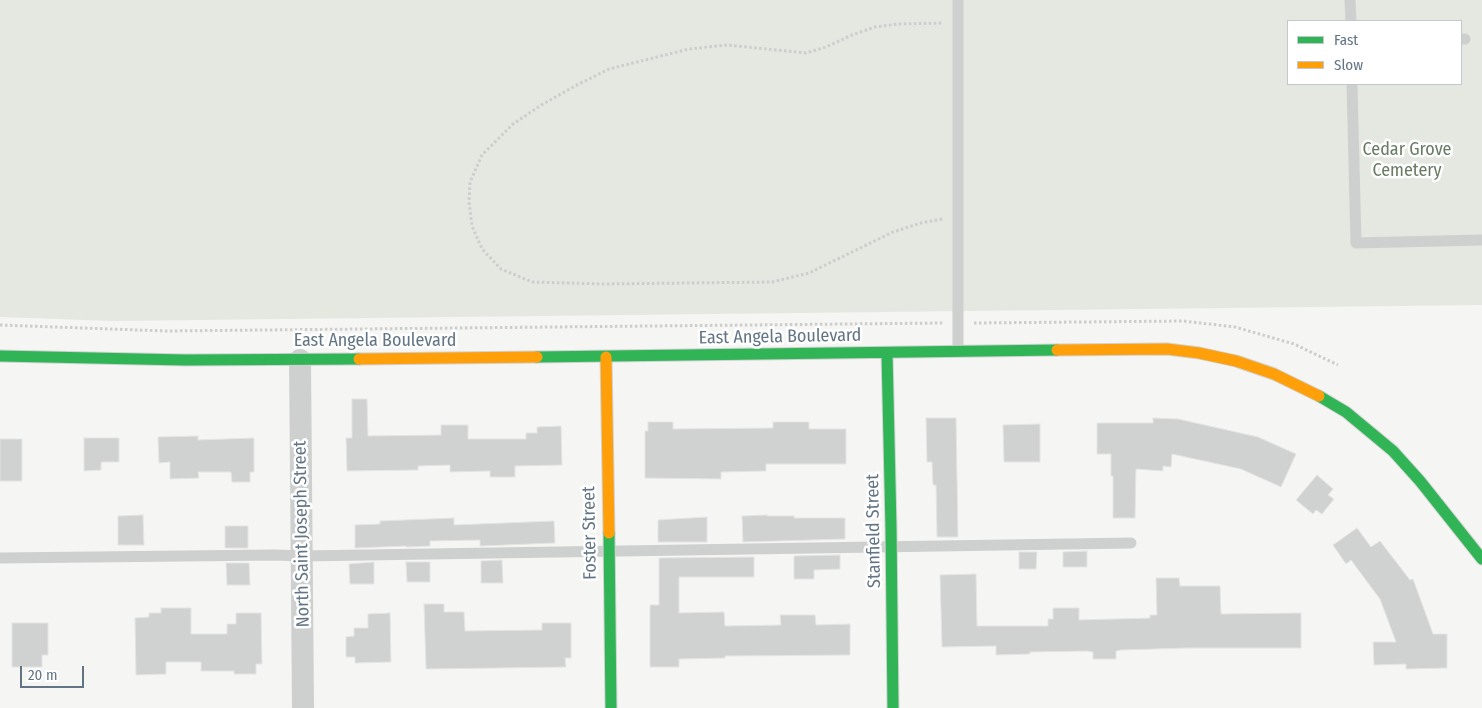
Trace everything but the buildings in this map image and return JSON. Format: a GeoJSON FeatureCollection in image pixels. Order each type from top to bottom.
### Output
{"type":"FeatureCollection","features":[{"type":"Feature","properties":{"kind":"main road","name":"East Angela Boulevard"},"geometry":{"type":"LineString","coordinates":[[0,356],[185,360],[300,360],[1167,349],[1199,353],[1236,361],[1274,374],[1311,391],[1346,412],[1394,451],[1482,559]]}},
{"type":"Feature","properties":{"kind":"main road","name":"Stanfield Street"},"geometry":{"type":"LineString","coordinates":[[887,353],[892,547],[893,708]]}},
{"type":"Feature","properties":{"kind":"main road","name":"Foster Street"},"geometry":{"type":"LineString","coordinates":[[606,357],[611,708]]}},
{"type":"Feature","properties":{"kind":"street","name":"North Saint Joseph Street"},"geometry":{"type":"LineString","coordinates":[[300,360],[303,708]]}},
{"type":"Feature","properties":{"kind":"lane"},"geometry":{"type":"LineString","coordinates":[[958,0],[958,351]]}},
{"type":"Feature","properties":{"kind":"lane"},"geometry":{"type":"LineString","coordinates":[[1350,0],[1351,20]]}},
{"type":"Feature","properties":{"kind":"lane"},"geometry":{"type":"LineString","coordinates":[[1352,85],[1356,243],[1482,240]]}},
{"type":"Feature","properties":{"kind":"lane"},"geometry":{"type":"LineString","coordinates":[[0,558],[302,556],[1131,543]]}},
{"type":"Feature","properties":{"kind":"path"},"geometry":{"type":"LineString","coordinates":[[958,23],[898,24],[875,27],[852,35],[826,48],[806,53],[727,45],[689,49],[609,69],[567,90],[513,124],[482,155],[470,182],[469,202],[472,226],[482,249],[501,269],[532,282],[541,283],[772,282],[809,273],[893,232],[921,223],[944,219],[958,219]]}},
{"type":"Feature","properties":{"kind":"path"},"geometry":{"type":"LineString","coordinates":[[0,325],[176,331],[1183,321],[1235,327],[1294,344],[1338,365]]}},
{"type":"Feature","properties":{"kind":"green space","name":"Cedar Grove Cemetery"},"geometry":{"type":"Polygon","coordinates":[[[0,0],[1482,0],[1482,305],[114,321],[0,317],[0,0]]]}},
{"type":"Feature","properties":{"kind":"traffic: fast"},"geometry":{"type":"LineString","coordinates":[[537,357],[1057,350]]}},
{"type":"Feature","properties":{"kind":"traffic: fast"},"geometry":{"type":"LineString","coordinates":[[887,353],[893,708]]}},
{"type":"Feature","properties":{"kind":"traffic: fast"},"geometry":{"type":"LineString","coordinates":[[0,356],[185,360],[359,359]]}},
{"type":"Feature","properties":{"kind":"traffic: fast"},"geometry":{"type":"LineString","coordinates":[[1319,396],[1346,412],[1393,451],[1420,481],[1482,559]]}},
{"type":"Feature","properties":{"kind":"traffic: fast"},"geometry":{"type":"LineString","coordinates":[[609,533],[611,708]]}},
{"type":"Feature","properties":{"kind":"traffic: slow"},"geometry":{"type":"LineString","coordinates":[[1057,350],[1167,349],[1199,353],[1236,361],[1274,374],[1319,396]]}},
{"type":"Feature","properties":{"kind":"traffic: slow"},"geometry":{"type":"LineString","coordinates":[[359,359],[537,357]]}},
{"type":"Feature","properties":{"kind":"traffic: slow"},"geometry":{"type":"LineString","coordinates":[[606,357],[609,533]]}}]}
